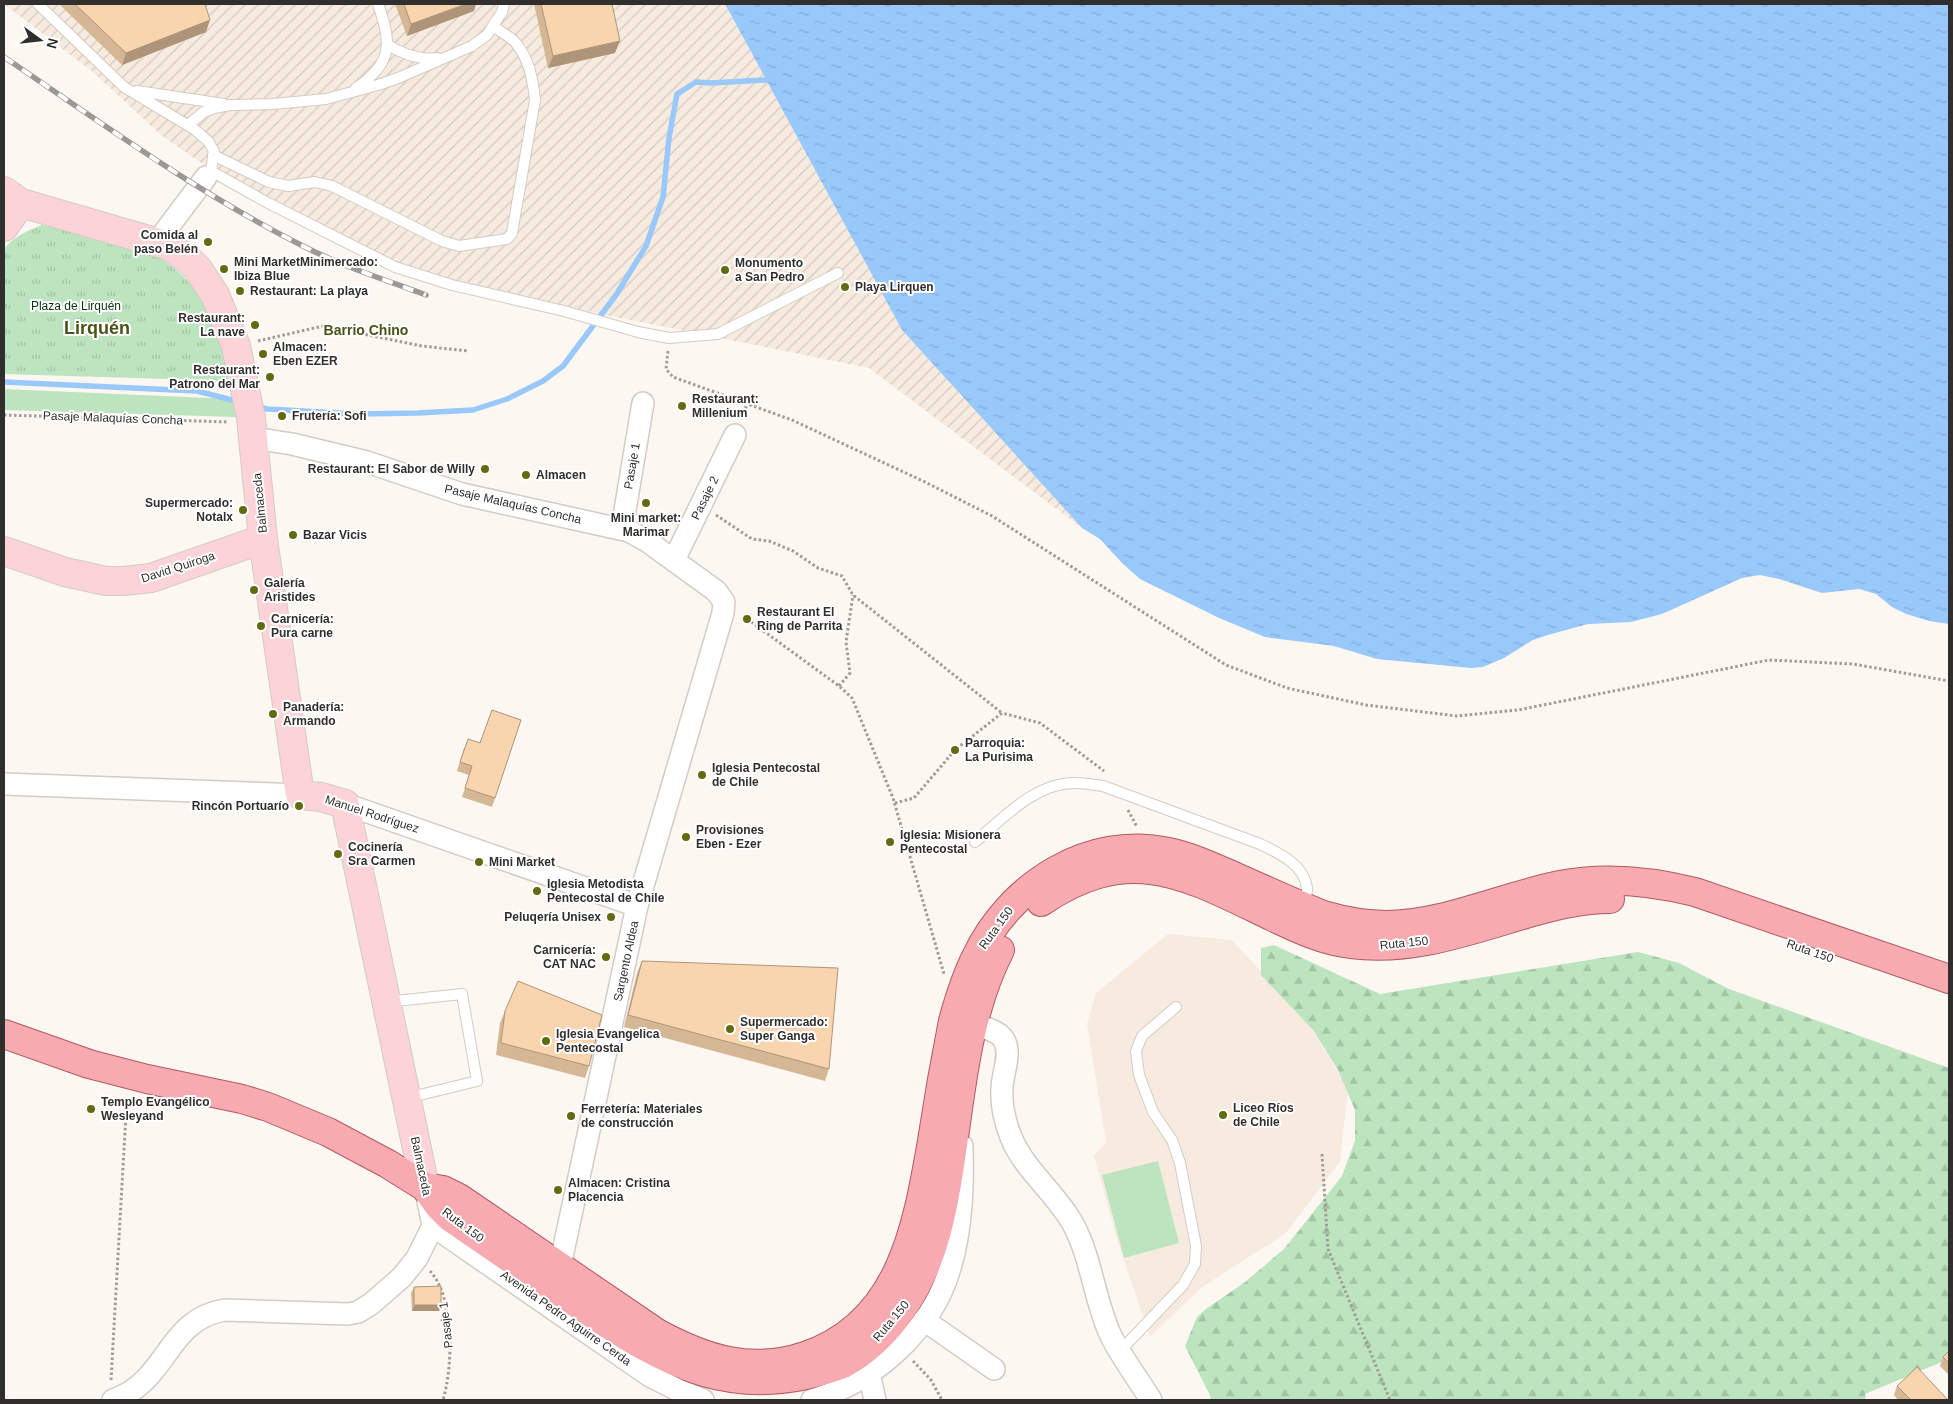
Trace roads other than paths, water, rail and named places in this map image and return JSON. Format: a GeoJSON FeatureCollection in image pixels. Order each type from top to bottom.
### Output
{"type":"FeatureCollection","features":[{"type":"Feature","properties":{"kind":"main road","name":"Ruta 150"},"geometry":{"type":"LineString","coordinates":[[426,1187],[439,1206],[451,1218],[671,1365],[704,1378],[730,1384],[752,1387],[783,1384],[818,1375],[852,1359],[882,1334],[911,1296],[927,1261],[937,1232],[958,1112],[963,1024],[960,998],[976,956],[997,922],[1023,894],[1053,872],[1085,856],[1117,849],[1148,848],[1177,854],[1207,864],[1304,907],[1343,921],[1364,924],[1394,925],[1432,920],[1561,885],[1606,880],[1652,882],[1695,892],[1949,980]]}},
{"type":"Feature","properties":{"kind":"main road","name":"Ruta 150"},"geometry":{"type":"LineString","coordinates":[[426,1187],[443,1190],[459,1198],[657,1333],[696,1353],[749,1364],[781,1362],[813,1353],[842,1338],[867,1318],[891,1285],[907,1252],[963,1024],[1011,933],[1040,903],[1078,881],[1109,871],[1141,868],[1190,878],[1311,934],[1350,944],[1373,946],[1420,943],[1557,905],[1581,901],[1606,899],[1652,902],[1697,912],[1949,999]]}},
{"type":"Feature","properties":{"kind":"main road"},"geometry":{"type":"LineString","coordinates":[[4,1034],[46,1050],[128,1075],[242,1099],[298,1118],[358,1147],[426,1187]]}},
{"type":"Feature","properties":{"kind":"street"},"geometry":{"type":"LineString","coordinates":[[157,242],[208,174]]}},
{"type":"Feature","properties":{"kind":"street"},"geometry":{"type":"LineString","coordinates":[[4,227],[12,197]]}},
{"type":"Feature","properties":{"kind":"street","name":"Balmaceda"},"geometry":{"type":"LineString","coordinates":[[12,197],[157,242],[179,252],[198,269],[215,295],[236,346],[245,382],[252,426],[263,539],[300,794]]}},
{"type":"Feature","properties":{"kind":"street","name":"Pasaje 1"},"geometry":{"type":"LineString","coordinates":[[622,528],[643,404]]}},
{"type":"Feature","properties":{"kind":"street","name":"Pasaje Malaquías Concha"},"geometry":{"type":"LineString","coordinates":[[252,426],[462,494],[622,528],[647,541],[674,560],[716,591],[724,602]]}},
{"type":"Feature","properties":{"kind":"street","name":"Pasaje 2"},"geometry":{"type":"LineString","coordinates":[[674,560],[735,435]]}},
{"type":"Feature","properties":{"kind":"street","name":"David Quiroga"},"geometry":{"type":"LineString","coordinates":[[4,551],[65,572],[106,581],[124,581],[151,578],[263,539]]}},
{"type":"Feature","properties":{"kind":"street","name":"Sargento Aldea"},"geometry":{"type":"LineString","coordinates":[[560,1266],[638,906],[723,613],[724,602]]}},
{"type":"Feature","properties":{"kind":"street","name":"Manuel Rodríguez"},"geometry":{"type":"LineString","coordinates":[[4,784],[300,794],[321,797],[638,906]]}},
{"type":"Feature","properties":{"kind":"street","name":"Balmaceda"},"geometry":{"type":"LineString","coordinates":[[345,804],[433,1226]]}},
{"type":"Feature","properties":{"kind":"street"},"geometry":{"type":"LineString","coordinates":[[963,1024],[992,1030],[999,1034],[1006,1043],[1007,1054],[1002,1077],[1002,1100],[1003,1112],[1011,1138],[1022,1156],[1062,1206],[1072,1223],[1083,1247],[1111,1336],[1151,1400]]}},
{"type":"Feature","properties":{"kind":"street"},"geometry":{"type":"LineString","coordinates":[[812,1400],[848,1386],[869,1373],[900,1348],[924,1320],[945,1283],[957,1238],[962,1182],[958,1112]]}},
{"type":"Feature","properties":{"kind":"street"},"geometry":{"type":"LineString","coordinates":[[112,1391],[131,1392],[162,1361],[189,1324],[206,1314],[225,1310],[338,1314],[358,1312],[371,1304],[402,1277],[417,1258],[433,1226]]}},
{"type":"Feature","properties":{"kind":"street","name":"Avenida Pedro Aguirre Cerda"},"geometry":{"type":"LineString","coordinates":[[433,1226],[635,1366],[663,1392],[695,1399]]}},
{"type":"Feature","properties":{"kind":"street"},"geometry":{"type":"LineString","coordinates":[[924,1320],[994,1370]]}},
{"type":"Feature","properties":{"kind":"street"},"geometry":{"type":"LineString","coordinates":[[869,1373],[875,1400]]}},
{"type":"Feature","properties":{"kind":"lane"},"geometry":{"type":"LineString","coordinates":[[38,4],[124,87],[188,125],[208,141],[214,151],[208,174],[395,267],[452,285],[564,311],[638,332],[669,338],[718,334],[838,273]]}},
{"type":"Feature","properties":{"kind":"lane"},"geometry":{"type":"LineString","coordinates":[[349,93],[371,78],[383,61],[388,45],[386,26],[378,4]]}},
{"type":"Feature","properties":{"kind":"lane"},"geometry":{"type":"LineString","coordinates":[[188,125],[204,112],[214,108],[231,105],[273,104],[326,99],[378,85],[472,46],[486,34],[502,12],[504,4]]}},
{"type":"Feature","properties":{"kind":"lane"},"geometry":{"type":"LineString","coordinates":[[213,155],[269,182],[288,186],[315,182],[332,186],[442,241],[459,246],[507,239],[512,233],[535,100],[534,81],[527,64],[514,42],[492,26]]}},
{"type":"Feature","properties":{"kind":"lane"},"geometry":{"type":"LineString","coordinates":[[388,45],[408,56],[426,59],[446,57]]}},
{"type":"Feature","properties":{"kind":"lane"},"geometry":{"type":"LineString","coordinates":[[124,87],[140,92],[231,105]]}},
{"type":"Feature","properties":{"kind":"lane"},"geometry":{"type":"LineString","coordinates":[[975,842],[1024,801],[1056,785],[1076,783],[1103,786],[1260,844],[1283,855],[1302,873],[1307,890],[1304,907]]}},
{"type":"Feature","properties":{"kind":"lane"},"geometry":{"type":"LineString","coordinates":[[386,1002],[462,994],[477,1081],[406,1098]]}},
{"type":"Feature","properties":{"kind":"lane"},"geometry":{"type":"LineString","coordinates":[[1120,1352],[1183,1285],[1195,1264],[1196,1246],[1180,1162],[1172,1140],[1153,1112],[1139,1075],[1136,1051],[1142,1036],[1176,1007]]}},
{"type":"Feature","properties":{"kind":"water"},"geometry":{"type":"Polygon","coordinates":[[[725,4],[1949,4],[1949,624],[1929,621],[1906,614],[1892,607],[1876,594],[1859,589],[1822,593],[1760,575],[1742,578],[1662,614],[1631,622],[1588,624],[1548,635],[1533,640],[1504,658],[1483,667],[1471,668],[1377,659],[1334,646],[1265,637],[1219,618],[1140,579],[1100,539],[1082,528],[902,330],[725,4]]]}},
{"type":"Feature","properties":{"kind":"waterway"},"geometry":{"type":"LineString","coordinates":[[256,406],[267,409],[357,414],[473,410],[507,399],[543,381],[563,366],[616,295],[646,246],[663,197],[669,138],[677,94],[696,82],[766,80]]}},
{"type":"Feature","properties":{"kind":"waterway"},"geometry":{"type":"LineString","coordinates":[[4,382],[197,391],[240,402]]}},
{"type":"Feature","properties":{"kind":"railway"},"geometry":{"type":"LineString","coordinates":[[4,57],[185,179],[260,223],[330,259],[426,295]]}},
{"type":"Feature","properties":{"kind":"place","name":"Comida al paso Belén"},"geometry":{"type":"Point","coordinates":[208,242]}},
{"type":"Feature","properties":{"kind":"place","name":"Mini MarketMinimercado: Ibiza Blue"},"geometry":{"type":"Point","coordinates":[224,269]}},
{"type":"Feature","properties":{"kind":"place","name":"Monumento a San Pedro"},"geometry":{"type":"Point","coordinates":[725,270]}},
{"type":"Feature","properties":{"kind":"place","name":"Playa Lirquen"},"geometry":{"type":"Point","coordinates":[845,287]}},
{"type":"Feature","properties":{"kind":"place","name":"Restaurant: La playa"},"geometry":{"type":"Point","coordinates":[240,291]}},
{"type":"Feature","properties":{"kind":"place","name":"Restaurant: La nave"},"geometry":{"type":"Point","coordinates":[255,325]}},
{"type":"Feature","properties":{"kind":"place","name":"Almacen: Eben EZER"},"geometry":{"type":"Point","coordinates":[263,354]}},
{"type":"Feature","properties":{"kind":"place","name":"Restaurant: Patrono del Mar"},"geometry":{"type":"Point","coordinates":[270,377]}},
{"type":"Feature","properties":{"kind":"place","name":"Restaurant: Millenium"},"geometry":{"type":"Point","coordinates":[682,406]}},
{"type":"Feature","properties":{"kind":"place","name":"Frutería: Sofi"},"geometry":{"type":"Point","coordinates":[282,416]}},
{"type":"Feature","properties":{"kind":"place","name":"Restaurant: El Sabor de Willy"},"geometry":{"type":"Point","coordinates":[485,469]}},
{"type":"Feature","properties":{"kind":"place","name":"Almacen"},"geometry":{"type":"Point","coordinates":[526,475]}},
{"type":"Feature","properties":{"kind":"place","name":"Mini market: Marimar"},"geometry":{"type":"Point","coordinates":[646,503]}},
{"type":"Feature","properties":{"kind":"place","name":"Supermercado: Notalx"},"geometry":{"type":"Point","coordinates":[243,510]}},
{"type":"Feature","properties":{"kind":"place","name":"Bazar Vicis"},"geometry":{"type":"Point","coordinates":[293,535]}},
{"type":"Feature","properties":{"kind":"place","name":"Galería Aristides"},"geometry":{"type":"Point","coordinates":[254,590]}},
{"type":"Feature","properties":{"kind":"place","name":"Restaurant El Ring de Parrita"},"geometry":{"type":"Point","coordinates":[747,619]}},
{"type":"Feature","properties":{"kind":"place","name":"Carnicería: Pura carne"},"geometry":{"type":"Point","coordinates":[261,626]}},
{"type":"Feature","properties":{"kind":"place","name":"Panadería: Armando"},"geometry":{"type":"Point","coordinates":[273,714]}},
{"type":"Feature","properties":{"kind":"place","name":"Parroquia: La Purisima"},"geometry":{"type":"Point","coordinates":[955,750]}},
{"type":"Feature","properties":{"kind":"place","name":"Iglesia Pentecostal de Chile"},"geometry":{"type":"Point","coordinates":[702,775]}},
{"type":"Feature","properties":{"kind":"place","name":"Rincón Portuarío"},"geometry":{"type":"Point","coordinates":[299,806]}},
{"type":"Feature","properties":{"kind":"place","name":"Provisiones Eben - Ezer"},"geometry":{"type":"Point","coordinates":[686,837]}},
{"type":"Feature","properties":{"kind":"place","name":"Iglesia: Misionera Pentecostal"},"geometry":{"type":"Point","coordinates":[890,842]}},
{"type":"Feature","properties":{"kind":"place","name":"Cocinería Sra Carmen"},"geometry":{"type":"Point","coordinates":[338,854]}},
{"type":"Feature","properties":{"kind":"place","name":"Mini Market"},"geometry":{"type":"Point","coordinates":[479,862]}},
{"type":"Feature","properties":{"kind":"place","name":"Iglesia Metodista Pentecostal de Chile"},"geometry":{"type":"Point","coordinates":[537,891]}},
{"type":"Feature","properties":{"kind":"place","name":"Peluqería Unisex"},"geometry":{"type":"Point","coordinates":[611,917]}},
{"type":"Feature","properties":{"kind":"place","name":"Carnicería: CAT NAC"},"geometry":{"type":"Point","coordinates":[606,957]}},
{"type":"Feature","properties":{"kind":"place","name":"Supermercado: Super Ganga"},"geometry":{"type":"Point","coordinates":[730,1029]}},
{"type":"Feature","properties":{"kind":"place","name":"Iglesia Evangelica Pentecostal"},"geometry":{"type":"Point","coordinates":[546,1041]}},
{"type":"Feature","properties":{"kind":"place","name":"Templo Evangélico Wesleyand"},"geometry":{"type":"Point","coordinates":[91,1109]}},
{"type":"Feature","properties":{"kind":"place","name":"Liceo Ríos de Chile"},"geometry":{"type":"Point","coordinates":[1223,1115]}},
{"type":"Feature","properties":{"kind":"place","name":"Ferretería: Materiales de construcción"},"geometry":{"type":"Point","coordinates":[571,1116]}},
{"type":"Feature","properties":{"kind":"place","name":"Almacen: Cristina Placencia"},"geometry":{"type":"Point","coordinates":[558,1190]}},
{"type":"Feature","properties":{"kind":"district","name":"Lirquén"},"geometry":{"type":"Point","coordinates":[97,328]}},
{"type":"Feature","properties":{"kind":"district","name":"Barrio Chino"},"geometry":{"type":"Point","coordinates":[366,330]}},
{"type":"Feature","properties":{"kind":"park label","name":"Plaza de Lirquén"},"geometry":{"type":"Point","coordinates":[76,306]}}]}
